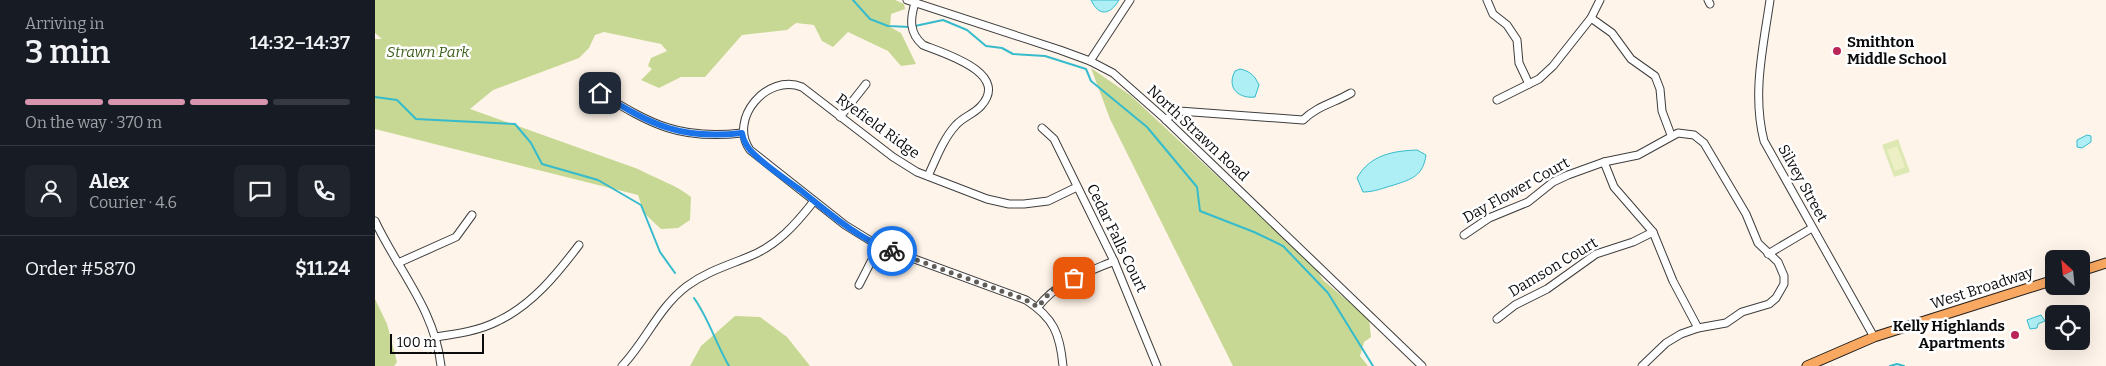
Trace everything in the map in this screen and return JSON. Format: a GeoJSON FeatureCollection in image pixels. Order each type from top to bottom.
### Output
{"type":"FeatureCollection","features":[{"type":"Feature","properties":{"kind":"main road"},"geometry":{"type":"LineString","coordinates":[[2090,268],[2106,263]]}},
{"type":"Feature","properties":{"kind":"main road","name":"West Broadway"},"geometry":{"type":"LineString","coordinates":[[1807,366],[1874,337],[2045,283]]}},
{"type":"Feature","properties":{"kind":"street","name":"North Strawn Road"},"geometry":{"type":"LineString","coordinates":[[907,0],[1090,61],[1113,73],[1166,120],[1422,366]]}},
{"type":"Feature","properties":{"kind":"street"},"geometry":{"type":"LineString","coordinates":[[1090,61],[1130,0]]}},
{"type":"Feature","properties":{"kind":"street"},"geometry":{"type":"LineString","coordinates":[[1487,0],[1493,14],[1507,25],[1517,40],[1519,63],[1529,84]]}},
{"type":"Feature","properties":{"kind":"street"},"geometry":{"type":"LineString","coordinates":[[1497,100],[1529,84],[1553,66],[1591,18],[1600,0]]}},
{"type":"Feature","properties":{"kind":"street","name":"Silvey Street"},"geometry":{"type":"LineString","coordinates":[[1770,0],[1759,75],[1758,118],[1769,153],[1874,337]]}},
{"type":"Feature","properties":{"kind":"street"},"geometry":{"type":"LineString","coordinates":[[915,3],[911,15],[911,24],[918,40],[923,45],[973,66],[983,76],[987,85],[986,96],[981,106],[956,124],[947,137],[928,176]]}},
{"type":"Feature","properties":{"kind":"street"},"geometry":{"type":"LineString","coordinates":[[1591,18],[1612,33],[1631,59],[1655,76],[1660,89],[1662,111],[1671,135],[1678,133],[1694,135],[1704,143],[1746,214],[1758,243],[1778,262],[1782,269],[1784,284],[1776,298],[1769,304],[1742,312],[1726,323],[1698,328],[1666,344],[1642,366]]}},
{"type":"Feature","properties":{"kind":"street","name":"Ryefield Ridge"},"geometry":{"type":"LineString","coordinates":[[742,133],[743,121],[757,102],[772,86],[787,82],[802,87],[893,157],[928,176],[987,200],[1009,204],[1048,201],[1077,187]]}},
{"type":"Feature","properties":{"kind":"street"},"geometry":{"type":"LineString","coordinates":[[840,116],[866,84]]}},
{"type":"Feature","properties":{"kind":"street"},"geometry":{"type":"LineString","coordinates":[[600,93],[639,117],[665,129],[691,134],[742,133],[745,143],[750,150],[814,201],[879,246],[1026,300],[1038,307],[1051,321],[1057,332],[1063,366]]}},
{"type":"Feature","properties":{"kind":"street"},"geometry":{"type":"LineString","coordinates":[[1166,120],[1173,113],[1179,111],[1303,120],[1321,106],[1337,102],[1351,93]]}},
{"type":"Feature","properties":{"kind":"street","name":"Cedar Falls Court"},"geometry":{"type":"LineString","coordinates":[[1041,128],[1054,139],[1114,261],[1157,366]]}},
{"type":"Feature","properties":{"kind":"street","name":"Day Flower Court"},"geometry":{"type":"LineString","coordinates":[[1463,235],[1489,218],[1528,202],[1553,182],[1604,162],[1638,155],[1671,135]]}},
{"type":"Feature","properties":{"kind":"street"},"geometry":{"type":"LineString","coordinates":[[1604,162],[1614,187],[1653,232],[1673,281],[1698,328]]}},
{"type":"Feature","properties":{"kind":"street"},"geometry":{"type":"LineString","coordinates":[[622,366],[656,317],[686,287],[712,270],[750,257],[767,247],[795,226],[814,201]]}},
{"type":"Feature","properties":{"kind":"street"},"geometry":{"type":"LineString","coordinates":[[398,264],[456,237],[472,215]]}},
{"type":"Feature","properties":{"kind":"street"},"geometry":{"type":"LineString","coordinates":[[375,221],[398,264],[420,298],[435,337],[441,366]]}},
{"type":"Feature","properties":{"kind":"street"},"geometry":{"type":"LineString","coordinates":[[1768,254],[1812,228]]}},
{"type":"Feature","properties":{"kind":"street","name":"Damson Court"},"geometry":{"type":"LineString","coordinates":[[1497,319],[1515,305],[1547,289],[1596,254],[1633,242],[1653,232]]}},
{"type":"Feature","properties":{"kind":"street"},"geometry":{"type":"LineString","coordinates":[[435,337],[471,330],[507,316],[543,288],[579,245]]}},
{"type":"Feature","properties":{"kind":"street"},"geometry":{"type":"LineString","coordinates":[[859,284],[879,246]]}},
{"type":"Feature","properties":{"kind":"street"},"geometry":{"type":"LineString","coordinates":[[1038,307],[1047,295],[1061,285],[1114,261]]}},
{"type":"Feature","properties":{"kind":"green space","name":"Strawn Park"},"geometry":{"type":"Polygon","coordinates":[[[375,0],[895,0],[904,4],[905,9],[891,14],[890,27],[901,33],[916,64],[901,66],[888,51],[848,32],[833,47],[822,41],[814,25],[796,23],[787,30],[742,35],[705,77],[681,77],[659,88],[641,80],[652,69],[648,66],[651,58],[667,51],[661,44],[604,32],[595,35],[589,48],[579,58],[493,90],[470,109],[638,169],[685,192],[691,197],[690,220],[678,228],[661,229],[644,213],[638,195],[375,129],[375,39],[382,39],[375,33],[375,0]]]}},
{"type":"Feature","properties":{"kind":"green space"},"geometry":{"type":"Polygon","coordinates":[[[1091,68],[1130,95],[1315,267],[1323,280],[1369,319],[1371,337],[1364,342],[1360,356],[1368,366],[1233,366],[1110,119],[1091,68]]]}},
{"type":"Feature","properties":{"kind":"green space"},"geometry":{"type":"Polygon","coordinates":[[[1898,139],[1910,172],[1894,177],[1882,145],[1898,139]]]}},
{"type":"Feature","properties":{"kind":"green space"},"geometry":{"type":"Polygon","coordinates":[[[1897,146],[1905,167],[1895,171],[1887,150],[1897,146]]]}},
{"type":"Feature","properties":{"kind":"green space"},"geometry":{"type":"Polygon","coordinates":[[[375,299],[387,324],[397,362],[394,366],[375,366],[375,299]]]}},
{"type":"Feature","properties":{"kind":"green space"},"geometry":{"type":"Polygon","coordinates":[[[735,316],[760,317],[787,337],[810,366],[690,366],[701,346],[735,316]]]}},
{"type":"Feature","properties":{"kind":"water"},"geometry":{"type":"Polygon","coordinates":[[[1091,0],[1119,0],[1112,9],[1105,12],[1097,9],[1091,0]]]}},
{"type":"Feature","properties":{"kind":"water"},"geometry":{"type":"Polygon","coordinates":[[[1240,69],[1254,77],[1259,85],[1255,97],[1239,94],[1233,87],[1235,71],[1240,69]]]}},
{"type":"Feature","properties":{"kind":"water"},"geometry":{"type":"Polygon","coordinates":[[[2087,135],[2091,136],[2091,142],[2082,148],[2077,147],[2077,140],[2087,135]]]}},
{"type":"Feature","properties":{"kind":"water"},"geometry":{"type":"Polygon","coordinates":[[[1417,150],[1426,155],[1425,162],[1416,176],[1375,191],[1363,192],[1357,178],[1368,164],[1390,153],[1417,150]]]}},
{"type":"Feature","properties":{"kind":"water"},"geometry":{"type":"Polygon","coordinates":[[[2041,315],[2045,321],[2038,324],[2037,328],[2030,329],[2027,320],[2041,315]]]}},
{"type":"Feature","properties":{"kind":"waterway"},"geometry":{"type":"LineString","coordinates":[[853,0],[870,19],[888,26],[910,27]]}},
{"type":"Feature","properties":{"kind":"waterway"},"geometry":{"type":"LineString","coordinates":[[915,26],[943,20],[967,30],[986,46],[1002,48],[1013,54],[1045,56],[1086,69],[1091,81],[1147,127],[1197,187],[1200,211],[1254,232],[1283,246],[1328,293],[1373,366]]}},
{"type":"Feature","properties":{"kind":"waterway"},"geometry":{"type":"LineString","coordinates":[[375,97],[397,100],[416,119],[515,124],[531,143],[542,164],[598,180],[641,205],[660,252],[675,273]]}},
{"type":"Feature","properties":{"kind":"waterway"},"geometry":{"type":"LineString","coordinates":[[694,298],[704,314],[729,366]]}},
{"type":"Feature","properties":{"kind":"waterway"},"geometry":{"type":"LineString","coordinates":[[1890,366],[1897,364],[1904,366]]}},
{"type":"Feature","properties":{"kind":"way so far"},"geometry":{"type":"LineString","coordinates":[[892,251],[1026,300],[1038,307],[1052,290],[1074,278]]}},
{"type":"Feature","properties":{"kind":"place","name":"Smithton Middle School"},"geometry":{"type":"Point","coordinates":[1837,51]}},
{"type":"Feature","properties":{"kind":"place","name":"Kelly Highlands Apartments"},"geometry":{"type":"Point","coordinates":[2015,335]}},
{"type":"Feature","properties":{"kind":"route"},"geometry":{"type":"LineString","coordinates":[[600,93],[639,117],[665,129],[691,134],[722,135],[742,133],[745,143],[750,150],[774,170],[845,225],[879,246],[892,251]]}}]}
